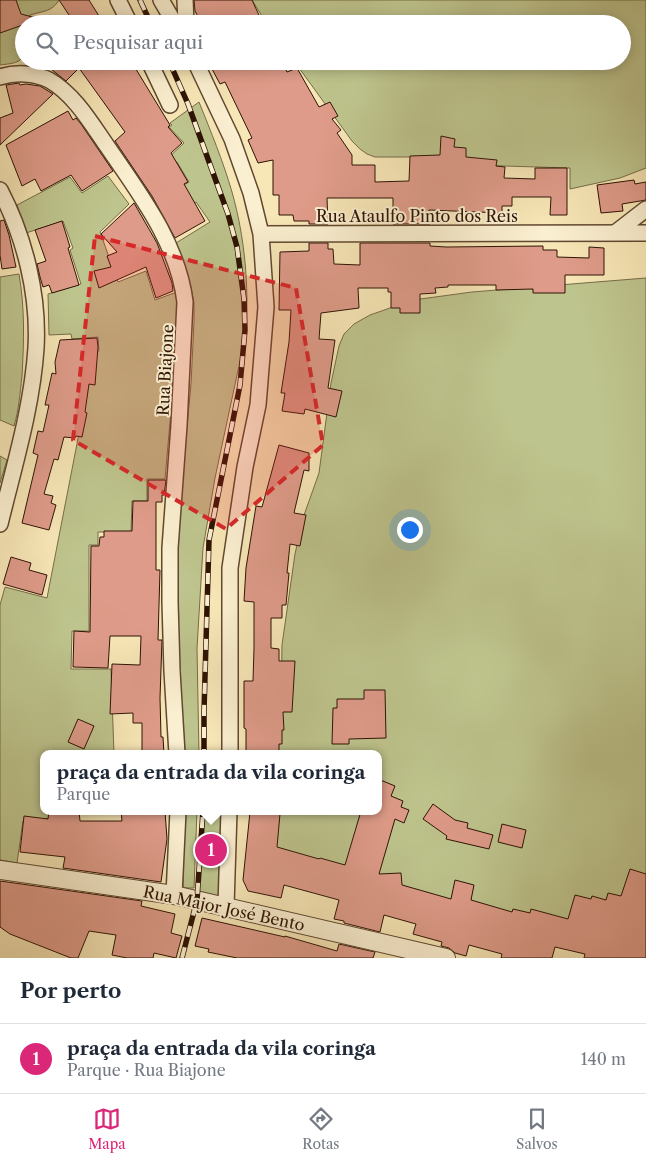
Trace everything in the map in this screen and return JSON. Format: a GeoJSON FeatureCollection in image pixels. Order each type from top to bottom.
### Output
{"type":"FeatureCollection","features":[{"type":"Feature","properties":{"kind":"street"},"geometry":{"type":"LineString","coordinates":[[118,0],[126,15]]}},
{"type":"Feature","properties":{"kind":"street"},"geometry":{"type":"LineString","coordinates":[[161,0],[170,15]]}},
{"type":"Feature","properties":{"kind":"street"},"geometry":{"type":"LineString","coordinates":[[185,0],[186,15]]}},
{"type":"Feature","properties":{"kind":"street"},"geometry":{"type":"LineString","coordinates":[[152,70],[170,105]]}},
{"type":"Feature","properties":{"kind":"street"},"geometry":{"type":"LineString","coordinates":[[199,70],[243,166],[261,234],[266,307],[258,405],[244,476],[230,568],[230,750]]}},
{"type":"Feature","properties":{"kind":"street","name":"Rua Biajone"},"geometry":{"type":"LineString","coordinates":[[0,77],[24,74],[47,80],[77,105],[144,200],[169,249],[183,286],[185,302],[170,566],[172,662],[177,750]]}},
{"type":"Feature","properties":{"kind":"street"},"geometry":{"type":"LineString","coordinates":[[0,190],[11,212],[30,274],[34,296],[36,340],[33,376],[27,408],[0,524]]}},
{"type":"Feature","properties":{"kind":"street"},"geometry":{"type":"LineString","coordinates":[[614,233],[646,209]]}},
{"type":"Feature","properties":{"kind":"street","name":"Rua Ataulfo Pinto dos Reis"},"geometry":{"type":"LineString","coordinates":[[261,234],[646,233]]}},
{"type":"Feature","properties":{"kind":"street"},"geometry":{"type":"LineString","coordinates":[[174,895],[178,815]]}},
{"type":"Feature","properties":{"kind":"street"},"geometry":{"type":"LineString","coordinates":[[226,906],[229,815]]}},
{"type":"Feature","properties":{"kind":"street","name":"Rua Major José Bento"},"geometry":{"type":"LineString","coordinates":[[0,870],[174,895],[446,958]]}},
{"type":"Feature","properties":{"kind":"highlighted area"},"geometry":{"type":"Polygon","coordinates":[[[95,236],[296,288],[323,445],[226,529],[73,440],[95,236]]]}},
{"type":"Feature","properties":{"kind":"green space"},"geometry":{"type":"Polygon","coordinates":[[[0,0],[59,0],[53,7],[43,12],[30,15],[15,15],[15,62],[0,65],[0,0]]]}},
{"type":"Feature","properties":{"kind":"green space"},"geometry":{"type":"Polygon","coordinates":[[[252,0],[646,0],[646,168],[620,178],[570,189],[570,168],[471,165],[417,157],[375,157],[367,154],[352,141],[301,70],[631,70],[631,15],[261,15],[252,0]]]}},
{"type":"Feature","properties":{"kind":"green space"},"geometry":{"type":"Polygon","coordinates":[[[199,102],[232,192],[243,244],[246,280],[246,333],[215,478],[203,548],[197,648],[199,750],[185,750],[176,618],[178,524],[191,384],[194,303],[191,287],[176,243],[210,222],[196,202],[179,212],[179,188],[189,182],[177,162],[169,166],[166,160],[184,143],[169,127],[172,125],[170,123],[199,102]]]}},
{"type":"Feature","properties":{"kind":"green space"},"geometry":{"type":"Polygon","coordinates":[[[108,176],[129,204],[100,232],[118,282],[146,271],[155,300],[177,292],[179,319],[165,479],[147,479],[147,501],[132,501],[131,532],[98,532],[98,545],[89,545],[89,631],[72,631],[71,669],[111,669],[114,750],[40,750],[40,815],[69,815],[23,821],[17,863],[0,860],[0,605],[5,587],[47,598],[95,351],[99,351],[98,337],[72,339],[71,334],[49,335],[48,294],[81,284],[70,250],[73,248],[63,221],[26,233],[17,205],[70,177],[82,193],[108,176]]]}},
{"type":"Feature","properties":{"kind":"green space"},"geometry":{"type":"Polygon","coordinates":[[[19,274],[23,312],[23,350],[20,395],[14,426],[0,420],[0,277],[19,274]]]}},
{"type":"Feature","properties":{"kind":"green space"},"geometry":{"type":"Polygon","coordinates":[[[646,278],[646,882],[633,940],[272,862],[273,815],[382,815],[382,750],[276,750],[281,705],[282,645],[295,554],[303,518],[319,473],[331,383],[339,346],[344,334],[354,324],[370,315],[413,300],[472,292],[646,278]]]}},
{"type":"Feature","properties":{"kind":"green space"},"geometry":{"type":"Polygon","coordinates":[[[0,456],[7,460],[0,483],[0,456]]]}},
{"type":"Feature","properties":{"kind":"green space"},"geometry":{"type":"Polygon","coordinates":[[[184,815],[197,815],[194,888],[183,888],[184,815]]]}},
{"type":"Feature","properties":{"kind":"green space"},"geometry":{"type":"Polygon","coordinates":[[[204,815],[224,815],[218,900],[198,897],[204,815]]]}},
{"type":"Feature","properties":{"kind":"building"},"geometry":{"type":"Polygon","coordinates":[[[0,0],[16,0],[21,14],[25,15],[15,15],[15,28],[0,33],[0,0]]]}},
{"type":"Feature","properties":{"kind":"building"},"geometry":{"type":"Polygon","coordinates":[[[59,0],[89,0],[98,15],[69,15],[59,0]]]}},
{"type":"Feature","properties":{"kind":"building"},"geometry":{"type":"Polygon","coordinates":[[[194,0],[252,0],[259,15],[197,15],[194,0]]]}},
{"type":"Feature","properties":{"kind":"building"},"geometry":{"type":"Polygon","coordinates":[[[52,70],[77,70],[66,81],[52,70]]]}},
{"type":"Feature","properties":{"kind":"building"},"geometry":{"type":"Polygon","coordinates":[[[80,70],[136,70],[170,125],[168,127],[182,143],[171,153],[188,182],[184,184],[205,221],[175,238],[152,196],[115,141],[125,132],[80,70]]]}},
{"type":"Feature","properties":{"kind":"building"},"geometry":{"type":"Polygon","coordinates":[[[213,70],[286,70],[287,72],[298,70],[319,107],[330,102],[338,116],[332,119],[341,130],[337,133],[352,155],[352,165],[375,165],[375,182],[409,181],[410,156],[440,155],[441,136],[455,139],[454,147],[466,148],[466,157],[497,160],[496,166],[505,167],[504,178],[535,179],[535,168],[567,168],[567,215],[550,215],[551,197],[512,197],[512,206],[502,206],[502,213],[429,210],[430,224],[393,224],[393,198],[327,198],[328,224],[309,224],[309,221],[294,221],[293,215],[279,215],[279,195],[273,195],[273,160],[258,163],[248,140],[252,138],[225,82],[220,84],[213,70]]]}},
{"type":"Feature","properties":{"kind":"building"},"geometry":{"type":"Polygon","coordinates":[[[19,83],[20,85],[40,86],[53,94],[0,145],[0,118],[13,113],[6,85],[19,83]]]}},
{"type":"Feature","properties":{"kind":"building"},"geometry":{"type":"Polygon","coordinates":[[[68,111],[73,120],[76,118],[81,124],[113,171],[82,191],[71,175],[41,191],[35,179],[22,186],[6,145],[68,111]]]}},
{"type":"Feature","properties":{"kind":"building"},"geometry":{"type":"Polygon","coordinates":[[[634,180],[635,184],[646,182],[646,200],[622,204],[623,211],[601,213],[597,185],[634,180]]]}},
{"type":"Feature","properties":{"kind":"building"},"geometry":{"type":"Polygon","coordinates":[[[134,203],[157,243],[172,283],[173,291],[156,298],[146,267],[99,288],[94,271],[111,267],[107,256],[117,252],[101,234],[134,203]]]}},
{"type":"Feature","properties":{"kind":"building"},"geometry":{"type":"Polygon","coordinates":[[[4,220],[16,267],[2,269],[0,221],[4,220]]]}},
{"type":"Feature","properties":{"kind":"building"},"geometry":{"type":"Polygon","coordinates":[[[62,221],[79,285],[52,293],[49,285],[43,287],[40,277],[37,264],[46,261],[35,230],[62,221]]]}},
{"type":"Feature","properties":{"kind":"building"},"geometry":{"type":"Polygon","coordinates":[[[309,243],[328,243],[328,249],[333,249],[334,264],[360,265],[360,243],[430,243],[430,246],[446,247],[543,246],[543,250],[557,250],[557,257],[589,258],[589,247],[604,248],[604,275],[565,275],[565,293],[533,293],[533,289],[496,290],[496,285],[448,285],[448,287],[435,288],[436,293],[420,294],[420,313],[400,313],[400,308],[391,308],[391,292],[388,292],[388,288],[358,288],[359,308],[321,313],[319,339],[335,340],[328,388],[342,391],[336,417],[305,409],[304,414],[282,411],[285,393],[281,393],[289,342],[291,310],[279,310],[280,252],[309,251],[309,243]]]}},
{"type":"Feature","properties":{"kind":"building"},"geometry":{"type":"Polygon","coordinates":[[[97,338],[95,385],[89,384],[85,412],[87,413],[82,437],[64,437],[58,460],[54,459],[44,494],[53,496],[51,503],[56,505],[49,530],[22,523],[38,455],[33,453],[38,431],[43,432],[49,405],[45,405],[52,373],[56,374],[55,362],[60,340],[97,338]]]}},
{"type":"Feature","properties":{"kind":"building"},"geometry":{"type":"Polygon","coordinates":[[[279,445],[309,453],[309,471],[304,470],[294,513],[306,515],[300,546],[290,544],[286,605],[282,605],[282,618],[271,618],[271,648],[279,649],[279,661],[295,661],[292,712],[283,712],[284,730],[282,730],[282,744],[279,744],[279,750],[246,750],[246,729],[244,728],[244,681],[253,681],[254,648],[254,602],[244,601],[246,568],[256,506],[262,507],[279,445]]]}},
{"type":"Feature","properties":{"kind":"building"},"geometry":{"type":"Polygon","coordinates":[[[148,480],[166,480],[162,502],[156,502],[156,570],[160,570],[158,640],[162,640],[161,737],[163,737],[164,750],[142,750],[142,723],[133,723],[133,713],[110,714],[112,664],[140,665],[141,636],[110,636],[108,668],[73,667],[74,631],[90,632],[91,546],[99,546],[100,537],[104,537],[104,531],[132,531],[133,501],[148,501],[148,480]]]}},
{"type":"Feature","properties":{"kind":"building"},"geometry":{"type":"Polygon","coordinates":[[[11,557],[31,563],[29,570],[47,575],[42,595],[3,584],[11,557]]]}},
{"type":"Feature","properties":{"kind":"building"},"geometry":{"type":"Polygon","coordinates":[[[364,690],[385,690],[386,738],[349,739],[349,744],[332,744],[333,708],[337,708],[337,699],[364,699],[364,690]]]}},
{"type":"Feature","properties":{"kind":"building"},"geometry":{"type":"Polygon","coordinates":[[[78,719],[94,726],[84,749],[68,742],[78,719]]]}},
{"type":"Feature","properties":{"kind":"building"},"geometry":{"type":"Polygon","coordinates":[[[382,781],[395,786],[391,796],[403,801],[401,807],[409,810],[404,823],[395,819],[379,874],[401,873],[402,885],[451,899],[455,880],[474,885],[471,900],[512,912],[513,909],[530,913],[531,909],[568,919],[575,895],[591,899],[592,896],[606,900],[608,893],[621,896],[630,869],[646,874],[646,958],[584,958],[585,954],[555,947],[552,958],[501,958],[502,954],[469,945],[466,956],[441,946],[442,942],[413,934],[416,924],[384,915],[380,932],[334,919],[339,900],[284,885],[281,898],[248,891],[243,880],[250,815],[280,815],[277,847],[345,865],[360,815],[382,815],[382,781]]]}},
{"type":"Feature","properties":{"kind":"building"},"geometry":{"type":"Polygon","coordinates":[[[433,804],[455,820],[468,823],[467,828],[493,835],[489,849],[446,839],[447,836],[423,819],[433,804]]]}},
{"type":"Feature","properties":{"kind":"building"},"geometry":{"type":"Polygon","coordinates":[[[48,815],[79,815],[80,821],[122,821],[121,815],[165,815],[167,839],[161,882],[63,868],[65,857],[20,852],[24,816],[48,819],[48,815]]]}},
{"type":"Feature","properties":{"kind":"building"},"geometry":{"type":"Polygon","coordinates":[[[502,824],[526,830],[522,848],[498,842],[502,824]]]}},
{"type":"Feature","properties":{"kind":"building"},"geometry":{"type":"Polygon","coordinates":[[[0,881],[142,901],[141,906],[175,914],[171,933],[182,936],[176,958],[154,953],[153,958],[127,958],[112,955],[116,935],[89,931],[78,958],[71,958],[10,934],[0,927],[0,881]]]}},
{"type":"Feature","properties":{"kind":"building"},"geometry":{"type":"Polygon","coordinates":[[[202,918],[285,936],[337,951],[339,944],[375,952],[373,958],[237,958],[208,952],[209,949],[195,946],[202,918]]]}},
{"type":"Feature","properties":{"kind":"railway"},"geometry":{"type":"LineString","coordinates":[[140,0],[147,15]]}},
{"type":"Feature","properties":{"kind":"railway"},"geometry":{"type":"LineString","coordinates":[[173,70],[188,104],[228,214],[237,247],[244,299],[245,330],[240,385],[209,540],[204,750]]}},
{"type":"Feature","properties":{"kind":"railway"},"geometry":{"type":"LineString","coordinates":[[182,958],[197,900],[203,815]]}},
{"type":"Feature","properties":{"kind":"place","name":"praça da entrada da vila coringa"},"geometry":{"type":"Point","coordinates":[211,850]}}]}
